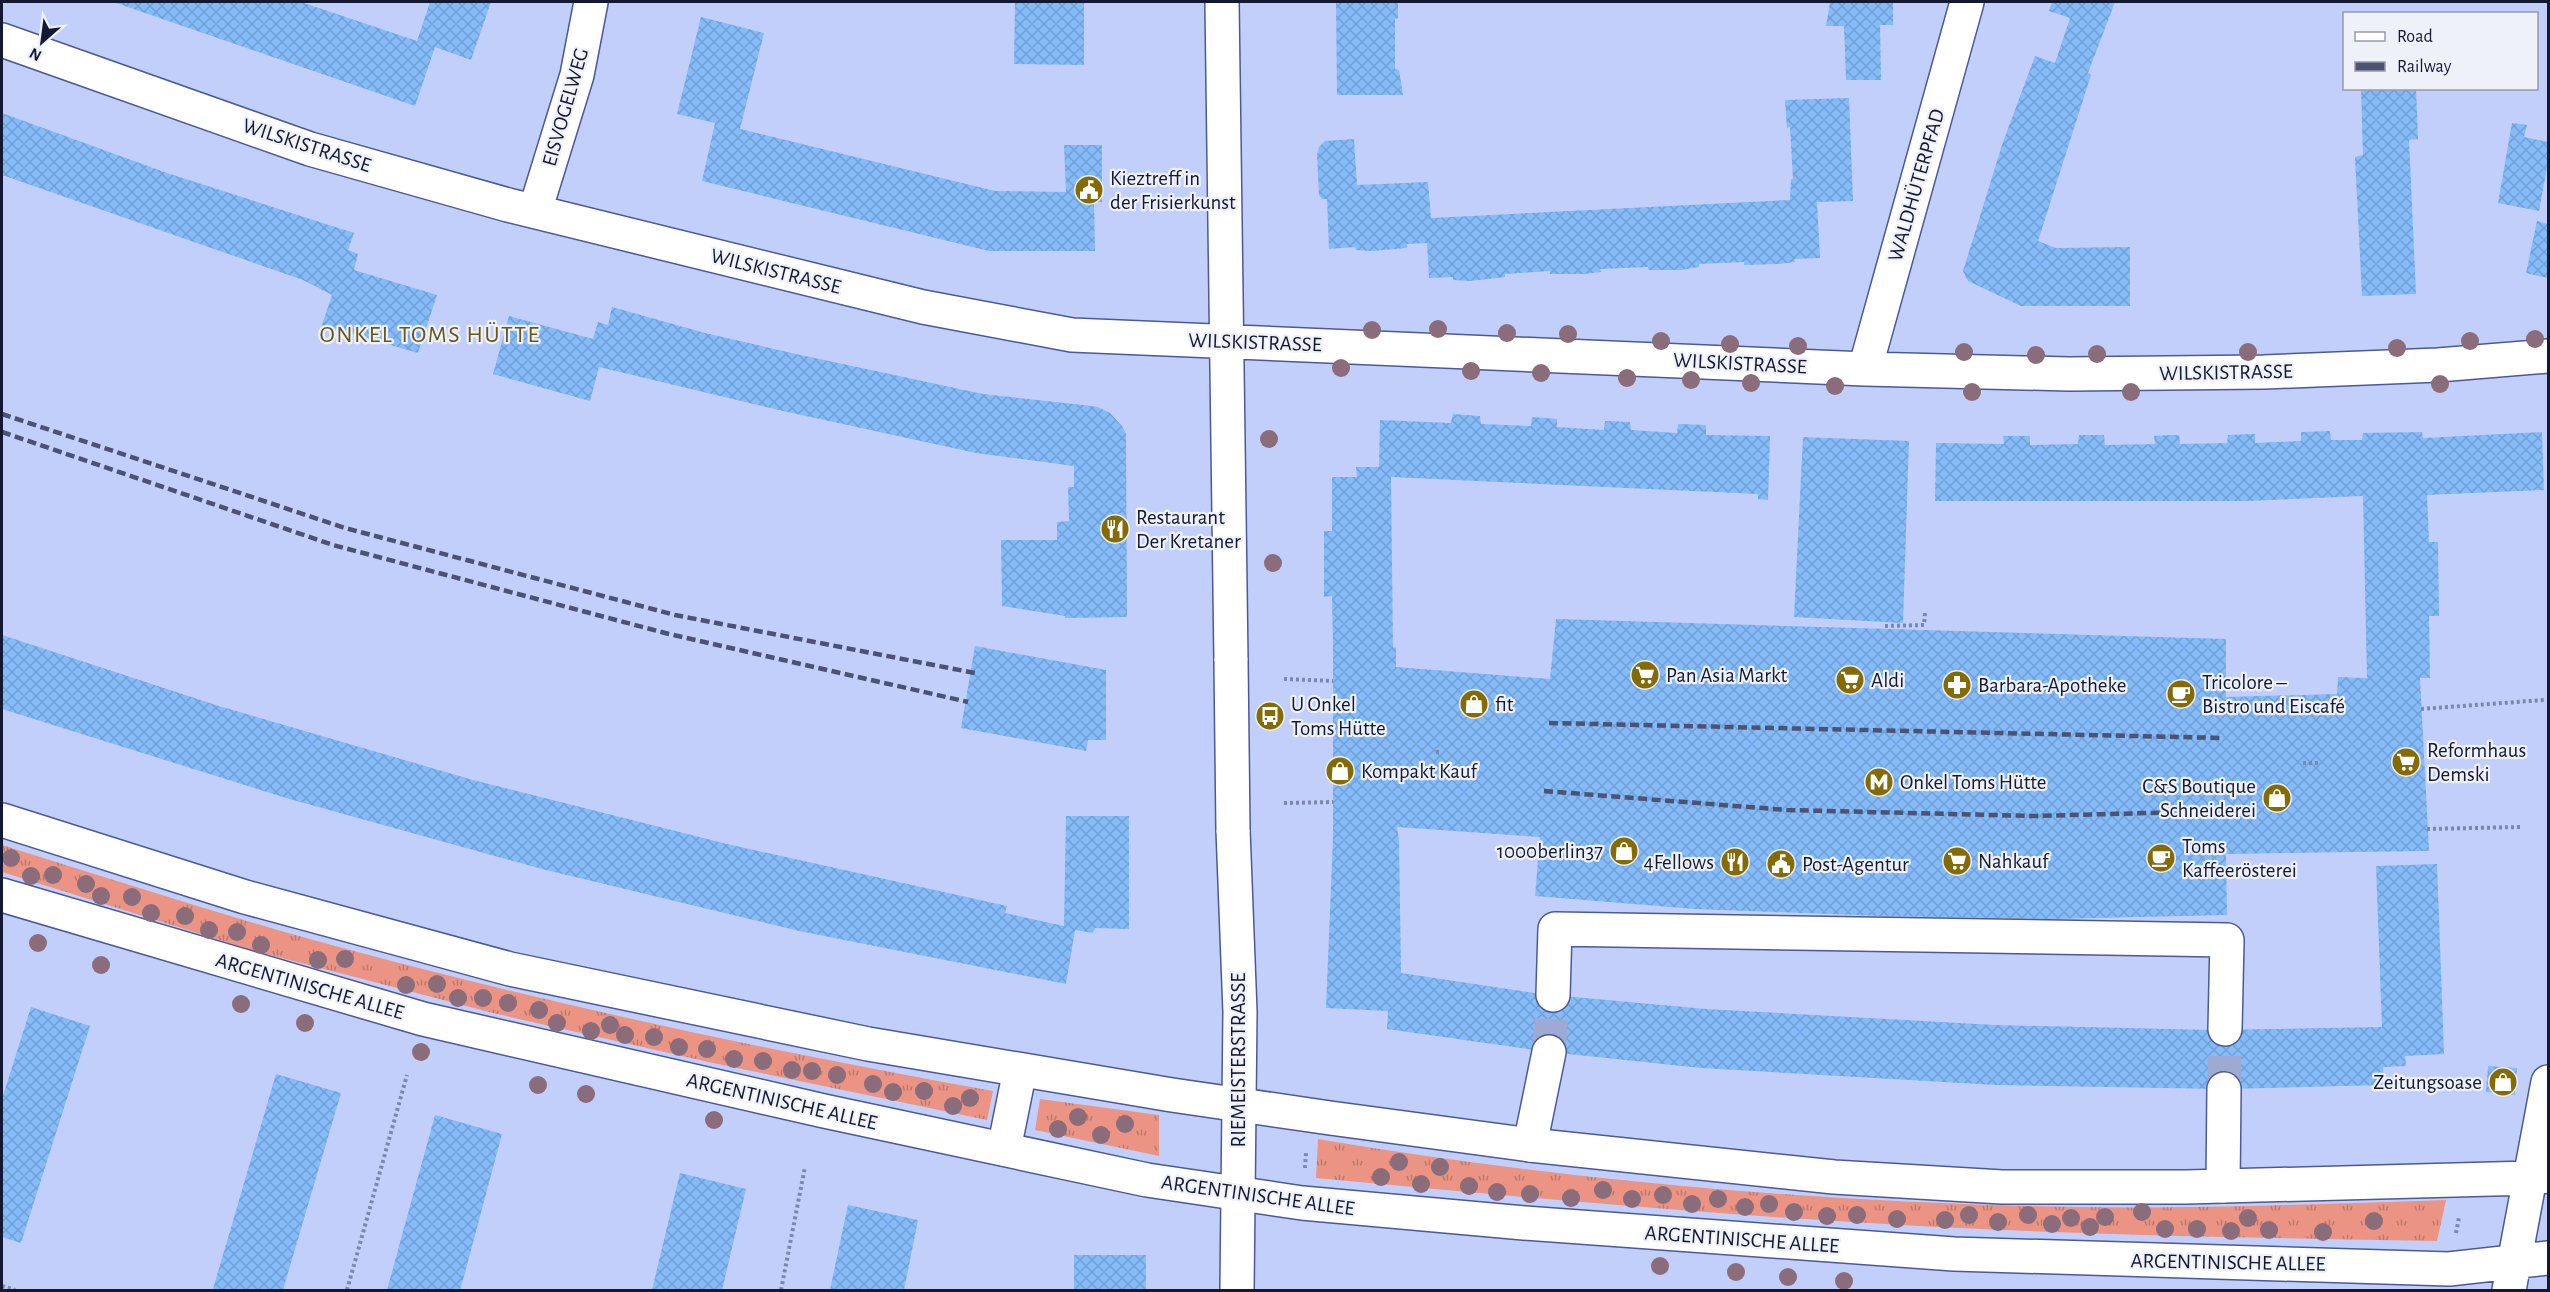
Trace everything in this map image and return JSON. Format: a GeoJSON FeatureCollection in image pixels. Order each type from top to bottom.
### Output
{"type":"FeatureCollection","features":[{"type":"Feature","properties":{"kind":"main road","name":"EISVOGELWEG"},"geometry":{"type":"LineString","coordinates":[[535,212],[577,75],[591,2]]}},
{"type":"Feature","properties":{"kind":"main road"},"geometry":{"type":"LineString","coordinates":[[1222,2],[1227,340]]}},
{"type":"Feature","properties":{"kind":"main road","name":"WALDHÜTERPFAD"},"geometry":{"type":"LineString","coordinates":[[1865,369],[1967,2]]}},
{"type":"Feature","properties":{"kind":"main road","name":"WILSKISTRASSE"},"geometry":{"type":"LineString","coordinates":[[2,40],[310,148],[535,212],[923,307],[1060,333],[1865,369],[2069,374],[2264,372],[2438,365],[2548,356]]}},
{"type":"Feature","properties":{"kind":"main road","name":"RIEMEISTERSTRASSE"},"geometry":{"type":"LineString","coordinates":[[1227,340],[1233,830],[1240,1012],[1237,1290]]}},
{"type":"Feature","properties":{"kind":"main road"},"geometry":{"type":"LineString","coordinates":[[2,820],[245,897],[510,969],[868,1044],[1239,1104],[1530,1146],[1846,1178],[2002,1187],[2223,1186],[2539,1177]]}},
{"type":"Feature","properties":{"kind":"main road","name":"ARGENTINISCHE ALLEE"},"geometry":{"type":"LineString","coordinates":[[2,895],[423,1019],[824,1111],[1147,1180],[1238,1194],[1302,1203],[1513,1222],[1954,1254],[2449,1269],[2511,1276],[2548,1258]]}},
{"type":"Feature","properties":{"kind":"main road"},"geometry":{"type":"LineString","coordinates":[[1553,995],[1555,929],[2227,940],[2225,1029]]}},
{"type":"Feature","properties":{"kind":"main road"},"geometry":{"type":"LineString","coordinates":[[1530,1146],[1549,1052]]}},
{"type":"Feature","properties":{"kind":"main road"},"geometry":{"type":"LineString","coordinates":[[1004,1149],[1020,1070]]}},
{"type":"Feature","properties":{"kind":"main road"},"geometry":{"type":"LineString","coordinates":[[2511,1276],[2539,1177],[2548,1082]]}},
{"type":"Feature","properties":{"kind":"main road"},"geometry":{"type":"LineString","coordinates":[[2223,1186],[2224,1089]]}},
{"type":"Feature","properties":{"kind":"path"},"geometry":{"type":"LineString","coordinates":[[1885,626],[1924,625],[1925,613]]}},
{"type":"Feature","properties":{"kind":"path"},"geometry":{"type":"LineString","coordinates":[[1284,679],[1333,681]]}},
{"type":"Feature","properties":{"kind":"path"},"geometry":{"type":"LineString","coordinates":[[2421,709],[2544,700]]}},
{"type":"Feature","properties":{"kind":"path"},"geometry":{"type":"LineString","coordinates":[[2303,763],[2318,763]]}},
{"type":"Feature","properties":{"kind":"path"},"geometry":{"type":"LineString","coordinates":[[1284,802],[1333,802]]}},
{"type":"Feature","properties":{"kind":"path"},"geometry":{"type":"LineString","coordinates":[[2427,829],[2521,827]]}},
{"type":"Feature","properties":{"kind":"path"},"geometry":{"type":"LineString","coordinates":[[347,1290],[407,1075]]}},
{"type":"Feature","properties":{"kind":"path"},"geometry":{"type":"LineString","coordinates":[[1304,1178],[1306,1148]]}},
{"type":"Feature","properties":{"kind":"path"},"geometry":{"type":"LineString","coordinates":[[781,1290],[805,1167]]}},
{"type":"Feature","properties":{"kind":"path"},"geometry":{"type":"LineString","coordinates":[[2454,1242],[2460,1210]]}},
{"type":"Feature","properties":{"kind":"path"},"geometry":{"type":"LineString","coordinates":[[2,1286],[15,1290]]}},
{"type":"Feature","properties":{"kind":"green space"},"geometry":{"type":"Polygon","coordinates":[[[2,845],[281,931],[457,978],[724,1039],[993,1091],[987,1120],[713,1063],[493,1013],[255,951],[2,872],[2,845]]]}},
{"type":"Feature","properties":{"kind":"green space"},"geometry":{"type":"Polygon","coordinates":[[[1040,1099],[1159,1115],[1159,1156],[1035,1130],[1040,1099]]]}},
{"type":"Feature","properties":{"kind":"green space"},"geometry":{"type":"Polygon","coordinates":[[[1318,1139],[1505,1167],[1600,1178],[1887,1201],[2122,1207],[2261,1206],[2446,1200],[2437,1241],[2113,1234],[1918,1226],[1767,1217],[1316,1178],[1318,1139]]]}},
{"type":"Feature","properties":{"kind":"building"},"geometry":{"type":"Polygon","coordinates":[[[113,2],[301,2],[417,41],[430,2],[491,2],[471,60],[435,47],[415,106],[113,2]]]}},
{"type":"Feature","properties":{"kind":"building"},"geometry":{"type":"Polygon","coordinates":[[[1015,2],[1084,2],[1084,65],[1014,64],[1015,2]]]}},
{"type":"Feature","properties":{"kind":"building"},"geometry":{"type":"Polygon","coordinates":[[[1336,2],[1398,2],[1398,18],[1395,19],[1395,69],[1399,70],[1403,95],[1337,95],[1336,2]]]}},
{"type":"Feature","properties":{"kind":"building"},"geometry":{"type":"Polygon","coordinates":[[[1830,2],[1893,2],[1893,25],[1880,25],[1881,80],[1846,80],[1844,26],[1826,26],[1830,2]]]}},
{"type":"Feature","properties":{"kind":"building"},"geometry":{"type":"Polygon","coordinates":[[[2052,2],[2115,2],[2088,73],[2091,75],[2038,241],[2056,248],[2130,247],[2130,306],[2021,306],[1968,281],[1963,271],[2003,142],[2035,56],[2055,63],[2070,18],[2049,11],[2052,2]]]}},
{"type":"Feature","properties":{"kind":"building"},"geometry":{"type":"Polygon","coordinates":[[[701,17],[764,33],[740,129],[995,191],[1066,192],[1064,145],[1102,145],[1102,202],[1094,202],[1095,251],[989,251],[702,181],[715,123],[677,114],[701,17]]]}},
{"type":"Feature","properties":{"kind":"building"},"geometry":{"type":"Polygon","coordinates":[[[2361,90],[2416,90],[2418,139],[2409,140],[2416,294],[2362,296],[2355,157],[2363,155],[2361,90]]]}},
{"type":"Feature","properties":{"kind":"building"},"geometry":{"type":"Polygon","coordinates":[[[1849,98],[1853,201],[1817,202],[1820,258],[1794,259],[1795,262],[1779,264],[1744,265],[1744,262],[1699,264],[1699,267],[1681,270],[1649,270],[1648,267],[1600,269],[1601,272],[1584,274],[1550,274],[1550,271],[1505,274],[1505,277],[1470,281],[1453,280],[1453,277],[1429,278],[1427,243],[1407,244],[1407,248],[1372,251],[1356,250],[1355,247],[1329,249],[1327,199],[1322,199],[1319,195],[1317,155],[1319,147],[1325,141],[1354,139],[1357,185],[1428,182],[1431,218],[1790,200],[1791,179],[1793,179],[1790,127],[1787,128],[1785,100],[1849,98]]]}},
{"type":"Feature","properties":{"kind":"building"},"geometry":{"type":"Polygon","coordinates":[[[2,113],[167,173],[354,233],[348,250],[358,254],[354,270],[437,295],[418,353],[322,325],[332,295],[303,280],[2,175],[2,113]]]}},
{"type":"Feature","properties":{"kind":"building"},"geometry":{"type":"Polygon","coordinates":[[[2512,123],[2527,125],[2524,137],[2548,142],[2548,162],[2539,211],[2498,203],[2512,123]]]}},
{"type":"Feature","properties":{"kind":"building"},"geometry":{"type":"Polygon","coordinates":[[[2537,221],[2548,224],[2548,278],[2526,273],[2537,221]]]}},
{"type":"Feature","properties":{"kind":"building"},"geometry":{"type":"Polygon","coordinates":[[[612,307],[705,333],[983,394],[1098,407],[1110,413],[1126,434],[1127,617],[1065,618],[1065,616],[1002,606],[1001,540],[1057,540],[1057,522],[1069,521],[1068,487],[1074,487],[1074,466],[976,453],[783,411],[599,367],[590,401],[493,374],[509,316],[593,339],[598,322],[608,325],[612,307]]]}},
{"type":"Feature","properties":{"kind":"building"},"geometry":{"type":"Polygon","coordinates":[[[1453,414],[1480,416],[1481,424],[1531,426],[1532,417],[1557,419],[1557,427],[1604,430],[1605,421],[1630,422],[1631,430],[1677,433],[1678,424],[1706,425],[1706,435],[1770,436],[1768,500],[1758,499],[1758,494],[1391,477],[1393,648],[1396,647],[1396,667],[1550,679],[1556,619],[2226,639],[2226,697],[2337,694],[2338,677],[2367,678],[2363,496],[2246,501],[1935,501],[1936,443],[2004,444],[2003,436],[2030,436],[2030,445],[2078,444],[2079,435],[2104,435],[2105,445],[2155,444],[2154,436],[2179,435],[2180,444],[2227,443],[2228,435],[2255,434],[2255,443],[2301,441],[2301,432],[2330,431],[2331,440],[2362,440],[2363,433],[2422,432],[2423,438],[2542,432],[2544,490],[2427,495],[2429,542],[2438,542],[2439,616],[2429,616],[2430,678],[2420,678],[2429,851],[2226,854],[2227,915],[2051,919],[1882,916],[1695,909],[1535,896],[1540,837],[1397,827],[1401,973],[1541,994],[1706,1009],[1995,1025],[2211,1030],[2382,1027],[2376,866],[2437,864],[2444,1054],[2405,1056],[2406,1066],[2383,1067],[2384,1085],[2224,1089],[1996,1085],[1701,1068],[1549,1052],[1387,1029],[1388,1011],[1326,1008],[1333,838],[1333,648],[1332,596],[1324,597],[1324,531],[1332,531],[1332,477],[1357,477],[1356,467],[1379,467],[1380,420],[1451,423],[1453,414]]]}},
{"type":"Feature","properties":{"kind":"building"},"geometry":{"type":"Polygon","coordinates":[[[1803,437],[1909,441],[1903,623],[1794,617],[1803,437]]]}},
{"type":"Feature","properties":{"kind":"building"},"geometry":{"type":"Polygon","coordinates":[[[2,635],[219,706],[473,780],[727,844],[1007,906],[1005,913],[1064,926],[1066,816],[1129,816],[1129,929],[1095,928],[1093,933],[1075,930],[1066,984],[799,931],[542,869],[286,798],[2,709],[2,635]]]}},
{"type":"Feature","properties":{"kind":"building"},"geometry":{"type":"Polygon","coordinates":[[[975,646],[1106,670],[1106,740],[1088,740],[1086,751],[961,728],[975,646]]]}},
{"type":"Feature","properties":{"kind":"building"},"geometry":{"type":"Polygon","coordinates":[[[31,1007],[90,1026],[21,1243],[2,1237],[2,1099],[31,1007]]]}},
{"type":"Feature","properties":{"kind":"building"},"geometry":{"type":"Polygon","coordinates":[[[2488,1066],[2517,1068],[2515,1095],[2486,1092],[2488,1066]]]}},
{"type":"Feature","properties":{"kind":"building"},"geometry":{"type":"Polygon","coordinates":[[[276,1074],[341,1093],[283,1290],[213,1289],[276,1074]]]}},
{"type":"Feature","properties":{"kind":"building"},"geometry":{"type":"Polygon","coordinates":[[[435,1115],[502,1134],[463,1280],[460,1290],[387,1290],[435,1115]]]}},
{"type":"Feature","properties":{"kind":"building"},"geometry":{"type":"Polygon","coordinates":[[[680,1173],[746,1189],[722,1290],[652,1290],[680,1173]]]}},
{"type":"Feature","properties":{"kind":"building"},"geometry":{"type":"Polygon","coordinates":[[[848,1205],[918,1220],[904,1290],[830,1290],[848,1205]]]}},
{"type":"Feature","properties":{"kind":"building"},"geometry":{"type":"Polygon","coordinates":[[[1074,1255],[1146,1255],[1146,1290],[1074,1290],[1074,1255]]]}},
{"type":"Feature","properties":{"kind":"tunnel"},"geometry":{"type":"LineString","coordinates":[[1549,1052],[1553,995]]}},
{"type":"Feature","properties":{"kind":"tunnel"},"geometry":{"type":"LineString","coordinates":[[2224,1089],[2225,1029]]}},
{"type":"Feature","properties":{"kind":"railway"},"geometry":{"type":"LineString","coordinates":[[2,414],[345,528],[675,615],[975,673]]}},
{"type":"Feature","properties":{"kind":"railway"},"geometry":{"type":"LineString","coordinates":[[2,432],[333,545],[669,634],[968,702]]}},
{"type":"Feature","properties":{"kind":"railway"},"geometry":{"type":"LineString","coordinates":[[1549,723],[2223,738]]}},
{"type":"Feature","properties":{"kind":"railway"},"geometry":{"type":"LineString","coordinates":[[1544,791],[1787,810],[2034,816],[2226,811]]}},
{"type":"Feature","properties":{"kind":"place","name":"Kieztreff in der Frisierkunst"},"geometry":{"type":"Point","coordinates":[1089,190]}},
{"type":"Feature","properties":{"kind":"place","name":"Restaurant Der Kretaner"},"geometry":{"type":"Point","coordinates":[1115,529]}},
{"type":"Feature","properties":{"kind":"place","name":"Pan Asia Markt"},"geometry":{"type":"Point","coordinates":[1645,675]}},
{"type":"Feature","properties":{"kind":"place","name":"Aldi"},"geometry":{"type":"Point","coordinates":[1850,680]}},
{"type":"Feature","properties":{"kind":"place","name":"Barbara-Apotheke"},"geometry":{"type":"Point","coordinates":[1957,685]}},
{"type":"Feature","properties":{"kind":"place","name":"Tricolore – Bistro und Eiscafé"},"geometry":{"type":"Point","coordinates":[2181,694]}},
{"type":"Feature","properties":{"kind":"place","name":"fit"},"geometry":{"type":"Point","coordinates":[1474,704]}},
{"type":"Feature","properties":{"kind":"place","name":"U Onkel Toms Hütte"},"geometry":{"type":"Point","coordinates":[1270,716]}},
{"type":"Feature","properties":{"kind":"place","name":"Reformhaus Demski"},"geometry":{"type":"Point","coordinates":[2406,762]}},
{"type":"Feature","properties":{"kind":"place","name":"Kompakt Kauf"},"geometry":{"type":"Point","coordinates":[1340,771]}},
{"type":"Feature","properties":{"kind":"place","name":"Onkel Toms Hütte"},"geometry":{"type":"Point","coordinates":[1879,782]}},
{"type":"Feature","properties":{"kind":"place","name":"C&S Boutique Schneiderei"},"geometry":{"type":"Point","coordinates":[2277,798]}},
{"type":"Feature","properties":{"kind":"place","name":"1000berlin37"},"geometry":{"type":"Point","coordinates":[1624,851]}},
{"type":"Feature","properties":{"kind":"place","name":"Toms Kaffeerösterei"},"geometry":{"type":"Point","coordinates":[2161,858]}},
{"type":"Feature","properties":{"kind":"place","name":"Nahkauf"},"geometry":{"type":"Point","coordinates":[1957,861]}},
{"type":"Feature","properties":{"kind":"place","name":"4Fellows"},"geometry":{"type":"Point","coordinates":[1735,862]}},
{"type":"Feature","properties":{"kind":"place","name":"Post-Agentur"},"geometry":{"type":"Point","coordinates":[1781,864]}},
{"type":"Feature","properties":{"kind":"place","name":"Zeitungsoase"},"geometry":{"type":"Point","coordinates":[2503,1082]}},
{"type":"Feature","properties":{"kind":"district","name":"ONKEL TOMS HÜTTE"},"geometry":{"type":"Point","coordinates":[430,334]}}]}
